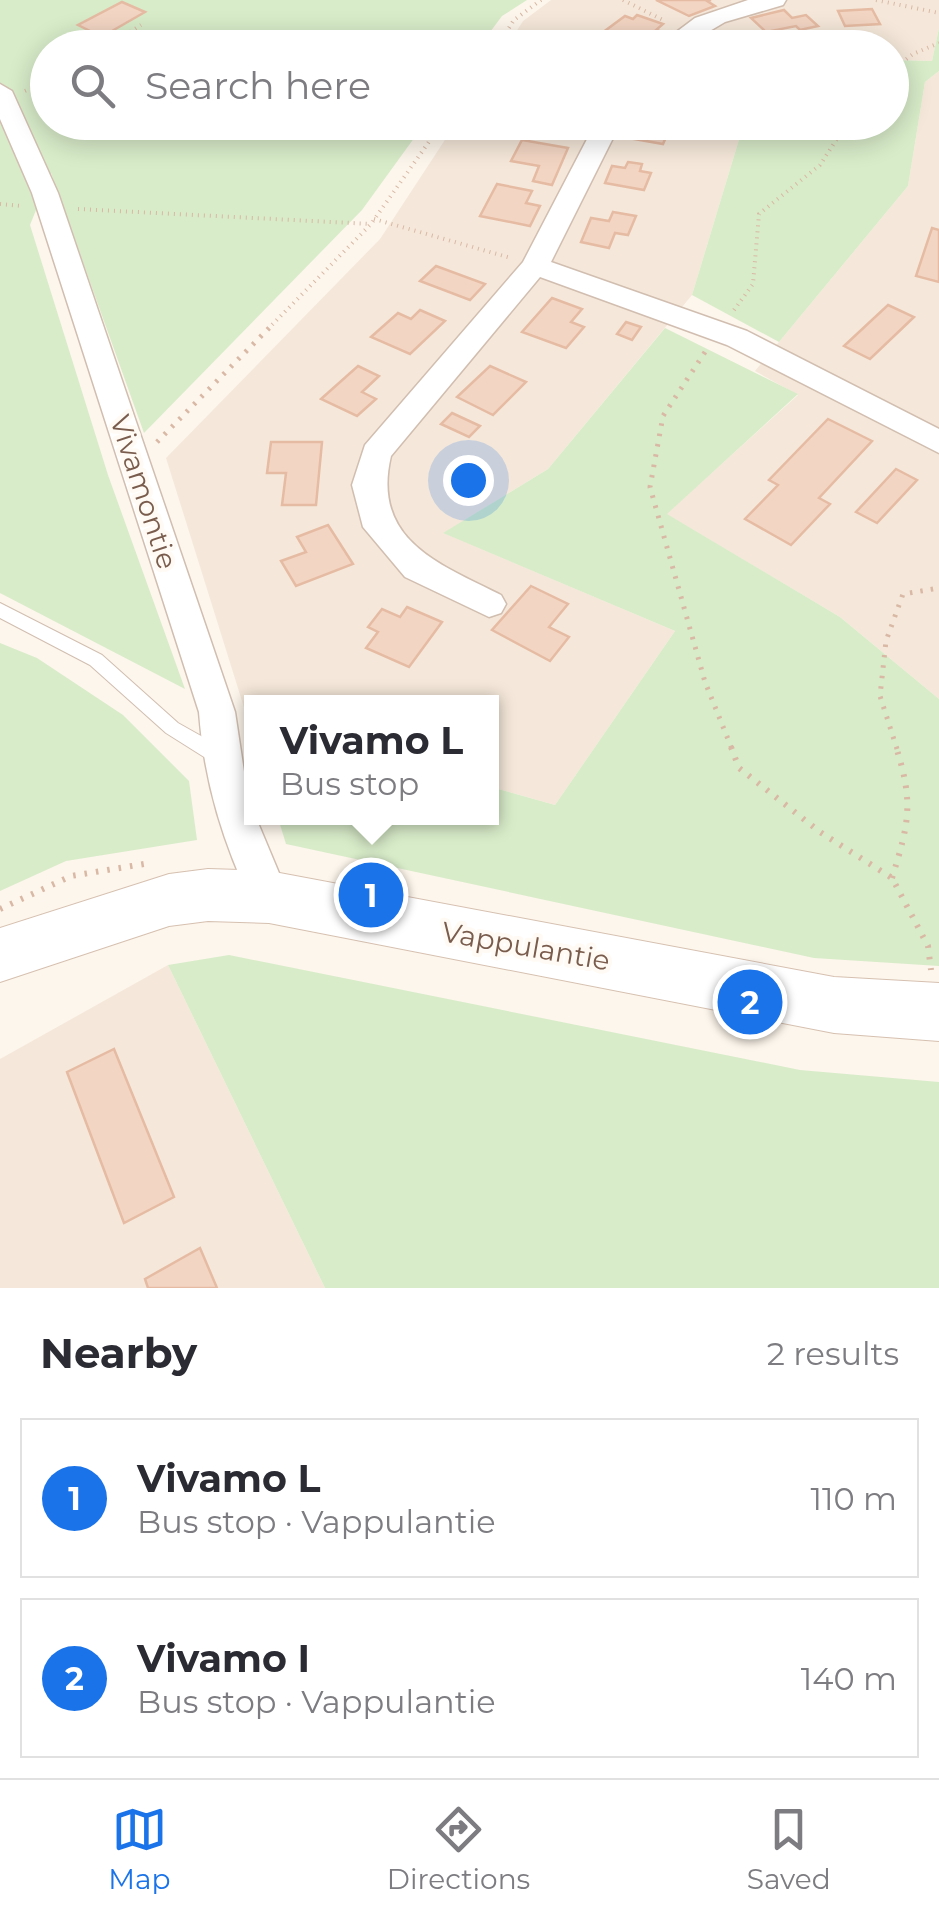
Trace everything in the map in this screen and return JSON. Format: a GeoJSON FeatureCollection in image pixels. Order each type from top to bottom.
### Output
{"type":"FeatureCollection","features":[{"type":"Feature","properties":{"kind":"street"},"geometry":{"type":"LineString","coordinates":[[686,30],[740,8],[775,0]]}},
{"type":"Feature","properties":{"kind":"street","name":"Vivamontie"},"geometry":{"type":"LineString","coordinates":[[0,91],[49,208],[217,712],[220,756],[248,856],[269,897]]}},
{"type":"Feature","properties":{"kind":"street"},"geometry":{"type":"LineString","coordinates":[[490,604],[417,568],[375,519],[368,485],[376,453],[535,266],[600,140]]}},
{"type":"Feature","properties":{"kind":"street"},"geometry":{"type":"LineString","coordinates":[[535,266],[719,332],[939,442]]}},
{"type":"Feature","properties":{"kind":"street","name":"Vappulantie"},"geometry":{"type":"LineString","coordinates":[[0,955],[169,900],[208,895],[269,897],[834,1005],[937,1012]]}},
{"type":"Feature","properties":{"kind":"lane"},"geometry":{"type":"LineString","coordinates":[[0,610],[96,660],[172,728],[220,756]]}},
{"type":"Feature","properties":{"kind":"path"},"geometry":{"type":"LineString","coordinates":[[508,30],[514,20],[541,0]]}},
{"type":"Feature","properties":{"kind":"path"},"geometry":{"type":"LineString","coordinates":[[623,0],[686,30]]}},
{"type":"Feature","properties":{"kind":"path"},"geometry":{"type":"LineString","coordinates":[[876,0],[939,13]]}},
{"type":"Feature","properties":{"kind":"path"},"geometry":{"type":"LineString","coordinates":[[134,30],[142,25]]}},
{"type":"Feature","properties":{"kind":"path"},"geometry":{"type":"LineString","coordinates":[[909,58],[939,44]]}},
{"type":"Feature","properties":{"kind":"path"},"geometry":{"type":"LineString","coordinates":[[134,466],[372,222],[430,140]]}},
{"type":"Feature","properties":{"kind":"path"},"geometry":{"type":"LineString","coordinates":[[837,140],[820,166],[759,214],[753,284],[663,416],[650,488],[705,682],[738,768],[820,832],[892,878],[928,946],[937,1012]]}},
{"type":"Feature","properties":{"kind":"path"},"geometry":{"type":"LineString","coordinates":[[49,208],[372,222],[462,241],[535,266]]}},
{"type":"Feature","properties":{"kind":"path"},"geometry":{"type":"LineString","coordinates":[[892,878],[909,824],[907,780],[880,696],[886,641],[902,594],[939,588]]}},
{"type":"Feature","properties":{"kind":"shaded area"},"geometry":{"type":"Polygon","coordinates":[[[551,0],[939,0],[939,28],[932,61],[909,60],[909,30],[517,30],[551,0]]]}},
{"type":"Feature","properties":{"kind":"shaded area"},"geometry":{"type":"Polygon","coordinates":[[[939,71],[939,699],[840,617],[666,514],[798,395],[755,371],[908,186],[925,82],[939,71]]]}},
{"type":"Feature","properties":{"kind":"shaded area"},"geometry":{"type":"Polygon","coordinates":[[[445,140],[739,140],[692,295],[548,469],[444,533],[675,631],[555,805],[499,789],[499,695],[244,695],[244,707],[166,458],[380,239],[445,140]]]}},
{"type":"Feature","properties":{"kind":"shaded area"},"geometry":{"type":"Polygon","coordinates":[[[168,965],[325,1288],[0,1288],[0,1059],[168,965]]]}},
{"type":"Feature","properties":{"kind":"green space"},"geometry":{"type":"Polygon","coordinates":[[[0,0],[527,0],[502,16],[492,30],[30,30],[30,140],[413,140],[362,210],[144,433],[51,173],[30,225],[108,475],[185,689],[0,593],[0,0]]]}},
{"type":"Feature","properties":{"kind":"green space"},"geometry":{"type":"Polygon","coordinates":[[[939,28],[939,71],[925,82],[908,186],[779,342],[692,295],[739,140],[909,140],[909,60],[932,61],[939,28]]]}},
{"type":"Feature","properties":{"kind":"green space"},"geometry":{"type":"Polygon","coordinates":[[[665,328],[798,394],[667,514],[840,617],[939,699],[939,966],[814,958],[286,844],[280,825],[499,825],[499,789],[555,805],[675,631],[443,533],[548,469],[665,328]]]}},
{"type":"Feature","properties":{"kind":"green space"},"geometry":{"type":"Polygon","coordinates":[[[0,643],[37,658],[123,715],[189,781],[197,840],[66,861],[0,891],[0,643]]]}},
{"type":"Feature","properties":{"kind":"green space"},"geometry":{"type":"Polygon","coordinates":[[[229,955],[800,1070],[939,1082],[939,1288],[325,1288],[168,965],[229,955]]]}},
{"type":"Feature","properties":{"kind":"building"},"geometry":{"type":"Polygon","coordinates":[[[656,0],[711,0],[707,1],[715,6],[689,16],[656,0]]]}},
{"type":"Feature","properties":{"kind":"building"},"geometry":{"type":"Polygon","coordinates":[[[122,2],[145,12],[114,30],[88,30],[78,25],[122,2]]]}},
{"type":"Feature","properties":{"kind":"building"},"geometry":{"type":"Polygon","coordinates":[[[872,9],[880,24],[845,26],[838,11],[872,9]]]}},
{"type":"Feature","properties":{"kind":"building"},"geometry":{"type":"Polygon","coordinates":[[[784,10],[792,18],[806,15],[818,26],[764,30],[751,18],[784,10]]]}},
{"type":"Feature","properties":{"kind":"building"},"geometry":{"type":"Polygon","coordinates":[[[637,15],[663,24],[656,30],[606,30],[625,16],[633,19],[637,15]]]}},
{"type":"Feature","properties":{"kind":"building"},"geometry":{"type":"Polygon","coordinates":[[[522,140],[568,148],[552,185],[533,181],[539,166],[511,161],[522,140]]]}},
{"type":"Feature","properties":{"kind":"building"},"geometry":{"type":"Polygon","coordinates":[[[628,162],[642,164],[640,171],[651,173],[644,190],[605,183],[612,166],[625,168],[628,162]]]}},
{"type":"Feature","properties":{"kind":"building"},"geometry":{"type":"Polygon","coordinates":[[[497,184],[532,191],[526,203],[540,206],[530,226],[480,216],[497,184]]]}},
{"type":"Feature","properties":{"kind":"building"},"geometry":{"type":"Polygon","coordinates":[[[613,212],[636,216],[628,235],[615,233],[609,248],[581,242],[591,218],[609,221],[613,212]]]}},
{"type":"Feature","properties":{"kind":"building"},"geometry":{"type":"Polygon","coordinates":[[[932,228],[939,230],[939,282],[916,276],[932,228]]]}},
{"type":"Feature","properties":{"kind":"building"},"geometry":{"type":"Polygon","coordinates":[[[436,266],[485,284],[470,300],[420,281],[436,266]]]}},
{"type":"Feature","properties":{"kind":"building"},"geometry":{"type":"Polygon","coordinates":[[[552,298],[582,309],[571,322],[584,327],[566,348],[522,332],[552,298]]]}},
{"type":"Feature","properties":{"kind":"building"},"geometry":{"type":"Polygon","coordinates":[[[888,305],[914,317],[870,359],[844,346],[888,305]]]}},
{"type":"Feature","properties":{"kind":"building"},"geometry":{"type":"Polygon","coordinates":[[[420,310],[445,321],[410,354],[371,337],[398,313],[411,319],[420,310]]]}},
{"type":"Feature","properties":{"kind":"building"},"geometry":{"type":"Polygon","coordinates":[[[626,322],[641,327],[632,340],[617,334],[626,322]]]}},
{"type":"Feature","properties":{"kind":"building"},"geometry":{"type":"Polygon","coordinates":[[[358,366],[379,376],[362,392],[376,399],[357,416],[321,399],[358,366]]]}},
{"type":"Feature","properties":{"kind":"building"},"geometry":{"type":"Polygon","coordinates":[[[490,366],[526,382],[493,415],[457,397],[490,366]]]}},
{"type":"Feature","properties":{"kind":"building"},"geometry":{"type":"Polygon","coordinates":[[[452,413],[480,426],[469,437],[441,424],[452,413]]]}},
{"type":"Feature","properties":{"kind":"building"},"geometry":{"type":"Polygon","coordinates":[[[828,419],[872,441],[819,498],[830,504],[791,545],[745,519],[778,485],[769,480],[828,419]]]}},
{"type":"Feature","properties":{"kind":"building"},"geometry":{"type":"Polygon","coordinates":[[[271,442],[322,442],[316,505],[282,505],[286,473],[267,473],[271,442]]]}},
{"type":"Feature","properties":{"kind":"building"},"geometry":{"type":"Polygon","coordinates":[[[896,469],[917,480],[877,523],[856,512],[896,469]]]}},
{"type":"Feature","properties":{"kind":"building"},"geometry":{"type":"Polygon","coordinates":[[[328,525],[353,564],[296,586],[281,561],[306,552],[297,537],[328,525]]]}},
{"type":"Feature","properties":{"kind":"building"},"geometry":{"type":"Polygon","coordinates":[[[531,586],[568,604],[549,627],[569,637],[550,661],[492,630],[531,586]]]}},
{"type":"Feature","properties":{"kind":"building"},"geometry":{"type":"Polygon","coordinates":[[[407,607],[442,622],[409,667],[366,648],[378,632],[368,627],[382,609],[400,617],[407,607]]]}},
{"type":"Feature","properties":{"kind":"building"},"geometry":{"type":"Polygon","coordinates":[[[114,1049],[174,1197],[124,1223],[67,1072],[114,1049]]]}},
{"type":"Feature","properties":{"kind":"building"},"geometry":{"type":"Polygon","coordinates":[[[200,1248],[217,1288],[148,1288],[145,1279],[200,1248]]]}},
{"type":"Feature","properties":{"kind":"place","name":"Vivamo L"},"geometry":{"type":"Point","coordinates":[371,895]}},
{"type":"Feature","properties":{"kind":"place","name":"Vivamo I"},"geometry":{"type":"Point","coordinates":[750,1002]}}]}
